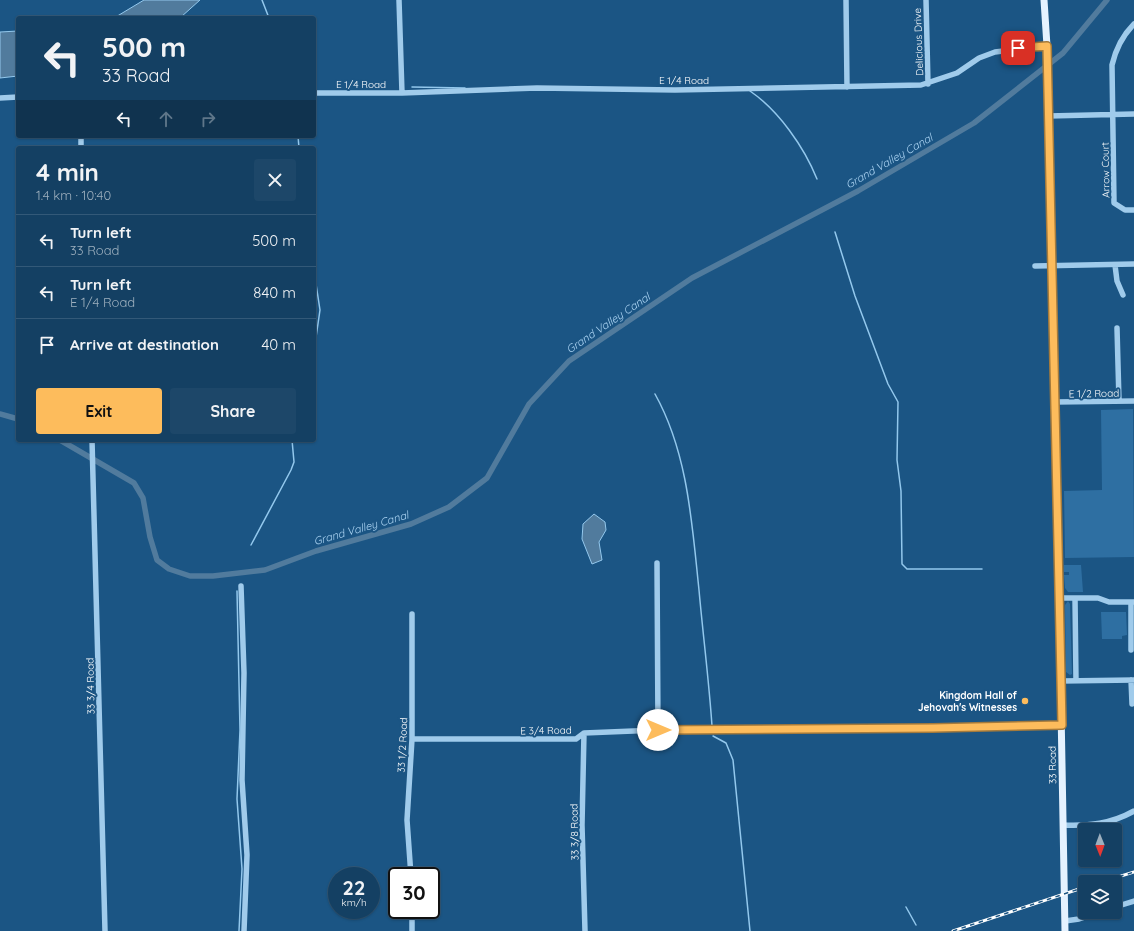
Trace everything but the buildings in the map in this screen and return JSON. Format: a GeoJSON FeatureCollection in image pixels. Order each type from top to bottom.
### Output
{"type":"FeatureCollection","features":[{"type":"Feature","properties":{"kind":"main road","name":"33 Road"},"geometry":{"type":"LineString","coordinates":[[1044,0],[1047,46],[1060,598],[1065,931]]}},
{"type":"Feature","properties":{"kind":"street"},"geometry":{"type":"LineString","coordinates":[[400,0],[402,93]]}},
{"type":"Feature","properties":{"kind":"street"},"geometry":{"type":"LineString","coordinates":[[846,0],[848,87]]}},
{"type":"Feature","properties":{"kind":"street","name":"Delicious Drive"},"geometry":{"type":"LineString","coordinates":[[926,0],[928,84]]}},
{"type":"Feature","properties":{"kind":"street"},"geometry":{"type":"LineString","coordinates":[[1113,114],[1112,65],[1115,51],[1121,39],[1133,26]]}},
{"type":"Feature","properties":{"kind":"street","name":"E 1/4 Road"},"geometry":{"type":"LineString","coordinates":[[316,93],[402,93],[537,88],[675,90],[928,84],[957,73],[979,58],[994,52],[1047,46]]}},
{"type":"Feature","properties":{"kind":"street"},"geometry":{"type":"LineString","coordinates":[[0,98],[16,98]]}},
{"type":"Feature","properties":{"kind":"street","name":"Arrow Court"},"geometry":{"type":"LineString","coordinates":[[1113,114],[1114,203],[1124,210],[1134,210]]}},
{"type":"Feature","properties":{"kind":"street"},"geometry":{"type":"LineString","coordinates":[[1048,116],[1134,114]]}},
{"type":"Feature","properties":{"kind":"street"},"geometry":{"type":"LineString","coordinates":[[1035,266],[1134,264]]}},
{"type":"Feature","properties":{"kind":"street"},"geometry":{"type":"LineString","coordinates":[[1115,265],[1117,281],[1123,295]]}},
{"type":"Feature","properties":{"kind":"street"},"geometry":{"type":"LineString","coordinates":[[1118,328],[1119,401]]}},
{"type":"Feature","properties":{"kind":"street","name":"E 1/2 Road"},"geometry":{"type":"LineString","coordinates":[[1055,402],[1134,401]]}},
{"type":"Feature","properties":{"kind":"street","name":"33 3/4 Road"},"geometry":{"type":"LineString","coordinates":[[92,442],[105,931]]}},
{"type":"Feature","properties":{"kind":"street"},"geometry":{"type":"LineString","coordinates":[[657,563],[658,730]]}},
{"type":"Feature","properties":{"kind":"street"},"geometry":{"type":"LineString","coordinates":[[242,586],[244,673],[242,780],[247,855],[244,931]]}},
{"type":"Feature","properties":{"kind":"street"},"geometry":{"type":"LineString","coordinates":[[1060,598],[1098,598],[1109,602],[1132,602],[1131,650]]}},
{"type":"Feature","properties":{"kind":"street"},"geometry":{"type":"LineString","coordinates":[[1075,598],[1076,681]]}},
{"type":"Feature","properties":{"kind":"street","name":"33 1/2 Road"},"geometry":{"type":"LineString","coordinates":[[410,867],[407,820],[412,739],[412,614]]}},
{"type":"Feature","properties":{"kind":"street"},"geometry":{"type":"LineString","coordinates":[[1061,681],[1133,680],[1132,704]]}},
{"type":"Feature","properties":{"kind":"street","name":"E 3/4 Road"},"geometry":{"type":"LineString","coordinates":[[412,739],[576,739],[584,733],[658,730],[933,728],[1062,725]]}},
{"type":"Feature","properties":{"kind":"street","name":"33 3/8 Road"},"geometry":{"type":"LineString","coordinates":[[584,733],[582,825],[585,931]]}},
{"type":"Feature","properties":{"kind":"street"},"geometry":{"type":"LineString","coordinates":[[1063,825],[1095,825],[1123,817],[1134,811]]}},
{"type":"Feature","properties":{"kind":"street"},"geometry":{"type":"LineString","coordinates":[[1122,905],[1134,901]]}},
{"type":"Feature","properties":{"kind":"street"},"geometry":{"type":"LineString","coordinates":[[412,919],[412,931]]}},
{"type":"Feature","properties":{"kind":"street"},"geometry":{"type":"LineString","coordinates":[[1065,921],[1080,919]]}},
{"type":"Feature","properties":{"kind":"shaded area"},"geometry":{"type":"Polygon","coordinates":[[[144,0],[200,0],[182,16],[117,16],[144,0]]]}},
{"type":"Feature","properties":{"kind":"shaded area"},"geometry":{"type":"Polygon","coordinates":[[[16,31],[16,76],[0,78],[0,32],[16,31]]]}},
{"type":"Feature","properties":{"kind":"shaded area"},"geometry":{"type":"Polygon","coordinates":[[[1133,409],[1134,557],[1065,558],[1064,491],[1102,490],[1101,410],[1133,409]]]}},
{"type":"Feature","properties":{"kind":"shaded area"},"geometry":{"type":"Polygon","coordinates":[[[594,514],[605,522],[606,530],[599,542],[602,560],[592,564],[582,539],[583,524],[594,514]]]}},
{"type":"Feature","properties":{"kind":"shaded area"},"geometry":{"type":"Polygon","coordinates":[[[1064,565],[1081,565],[1083,592],[1068,592],[1065,588],[1064,575],[1069,575],[1069,572],[1064,572],[1064,565]]]}},
{"type":"Feature","properties":{"kind":"shaded area"},"geometry":{"type":"Polygon","coordinates":[[[1068,601],[1070,604],[1072,674],[1070,675],[1066,672],[1065,605],[1068,601]]]}},
{"type":"Feature","properties":{"kind":"shaded area"},"geometry":{"type":"Polygon","coordinates":[[[1101,612],[1126,612],[1127,635],[1122,636],[1122,639],[1102,639],[1101,612]]]}},
{"type":"Feature","properties":{"kind":"waterway"},"geometry":{"type":"LineString","coordinates":[[262,0],[268,16]]}},
{"type":"Feature","properties":{"kind":"waterway","name":"Grand Valley Canal"},"geometry":{"type":"LineString","coordinates":[[63,442],[134,483],[143,498],[150,537],[157,560],[169,569],[190,576],[213,576],[265,570],[316,551],[411,524],[449,507],[487,478],[529,404],[569,361],[692,278],[858,191],[974,123],[1063,53],[1107,0]]}},
{"type":"Feature","properties":{"kind":"waterway"},"geometry":{"type":"LineString","coordinates":[[412,87],[465,88]]}},
{"type":"Feature","properties":{"kind":"waterway"},"geometry":{"type":"LineString","coordinates":[[750,91],[761,99],[790,130],[812,167],[817,179]]}},
{"type":"Feature","properties":{"kind":"waterway"},"geometry":{"type":"LineString","coordinates":[[298,138],[299,146]]}},
{"type":"Feature","properties":{"kind":"waterway"},"geometry":{"type":"LineString","coordinates":[[835,232],[855,296],[888,384],[898,402],[897,460],[901,491],[902,564],[907,569],[982,569]]}},
{"type":"Feature","properties":{"kind":"waterway"},"geometry":{"type":"LineString","coordinates":[[316,284],[320,310],[316,337]]}},
{"type":"Feature","properties":{"kind":"waterway"},"geometry":{"type":"LineString","coordinates":[[655,394],[675,440],[687,489],[694,540],[712,726]]}},
{"type":"Feature","properties":{"kind":"waterway","name":"Grand Valley Canal"},"geometry":{"type":"LineString","coordinates":[[0,414],[16,418]]}},
{"type":"Feature","properties":{"kind":"waterway"},"geometry":{"type":"LineString","coordinates":[[251,545],[291,470],[294,462],[292,442]]}},
{"type":"Feature","properties":{"kind":"waterway"},"geometry":{"type":"LineString","coordinates":[[237,591],[240,730],[237,799],[242,869],[239,931]]}},
{"type":"Feature","properties":{"kind":"waterway"},"geometry":{"type":"LineString","coordinates":[[713,736],[726,743],[733,760],[750,931]]}},
{"type":"Feature","properties":{"kind":"waterway"},"geometry":{"type":"LineString","coordinates":[[906,907],[916,925]]}},
{"type":"Feature","properties":{"kind":"railway"},"geometry":{"type":"LineString","coordinates":[[1122,876],[1134,872]]}},
{"type":"Feature","properties":{"kind":"railway"},"geometry":{"type":"LineString","coordinates":[[953,931],[1078,889]]}},
{"type":"Feature","properties":{"kind":"place","name":"Kingdom Hall of Jehovah's Witnesses"},"geometry":{"type":"Point","coordinates":[1025,701]}},
{"type":"Feature","properties":{"kind":"route"},"geometry":{"type":"LineString","coordinates":[[658,730],[870,729],[1062,725],[1047,46],[1018,48]]}}]}
